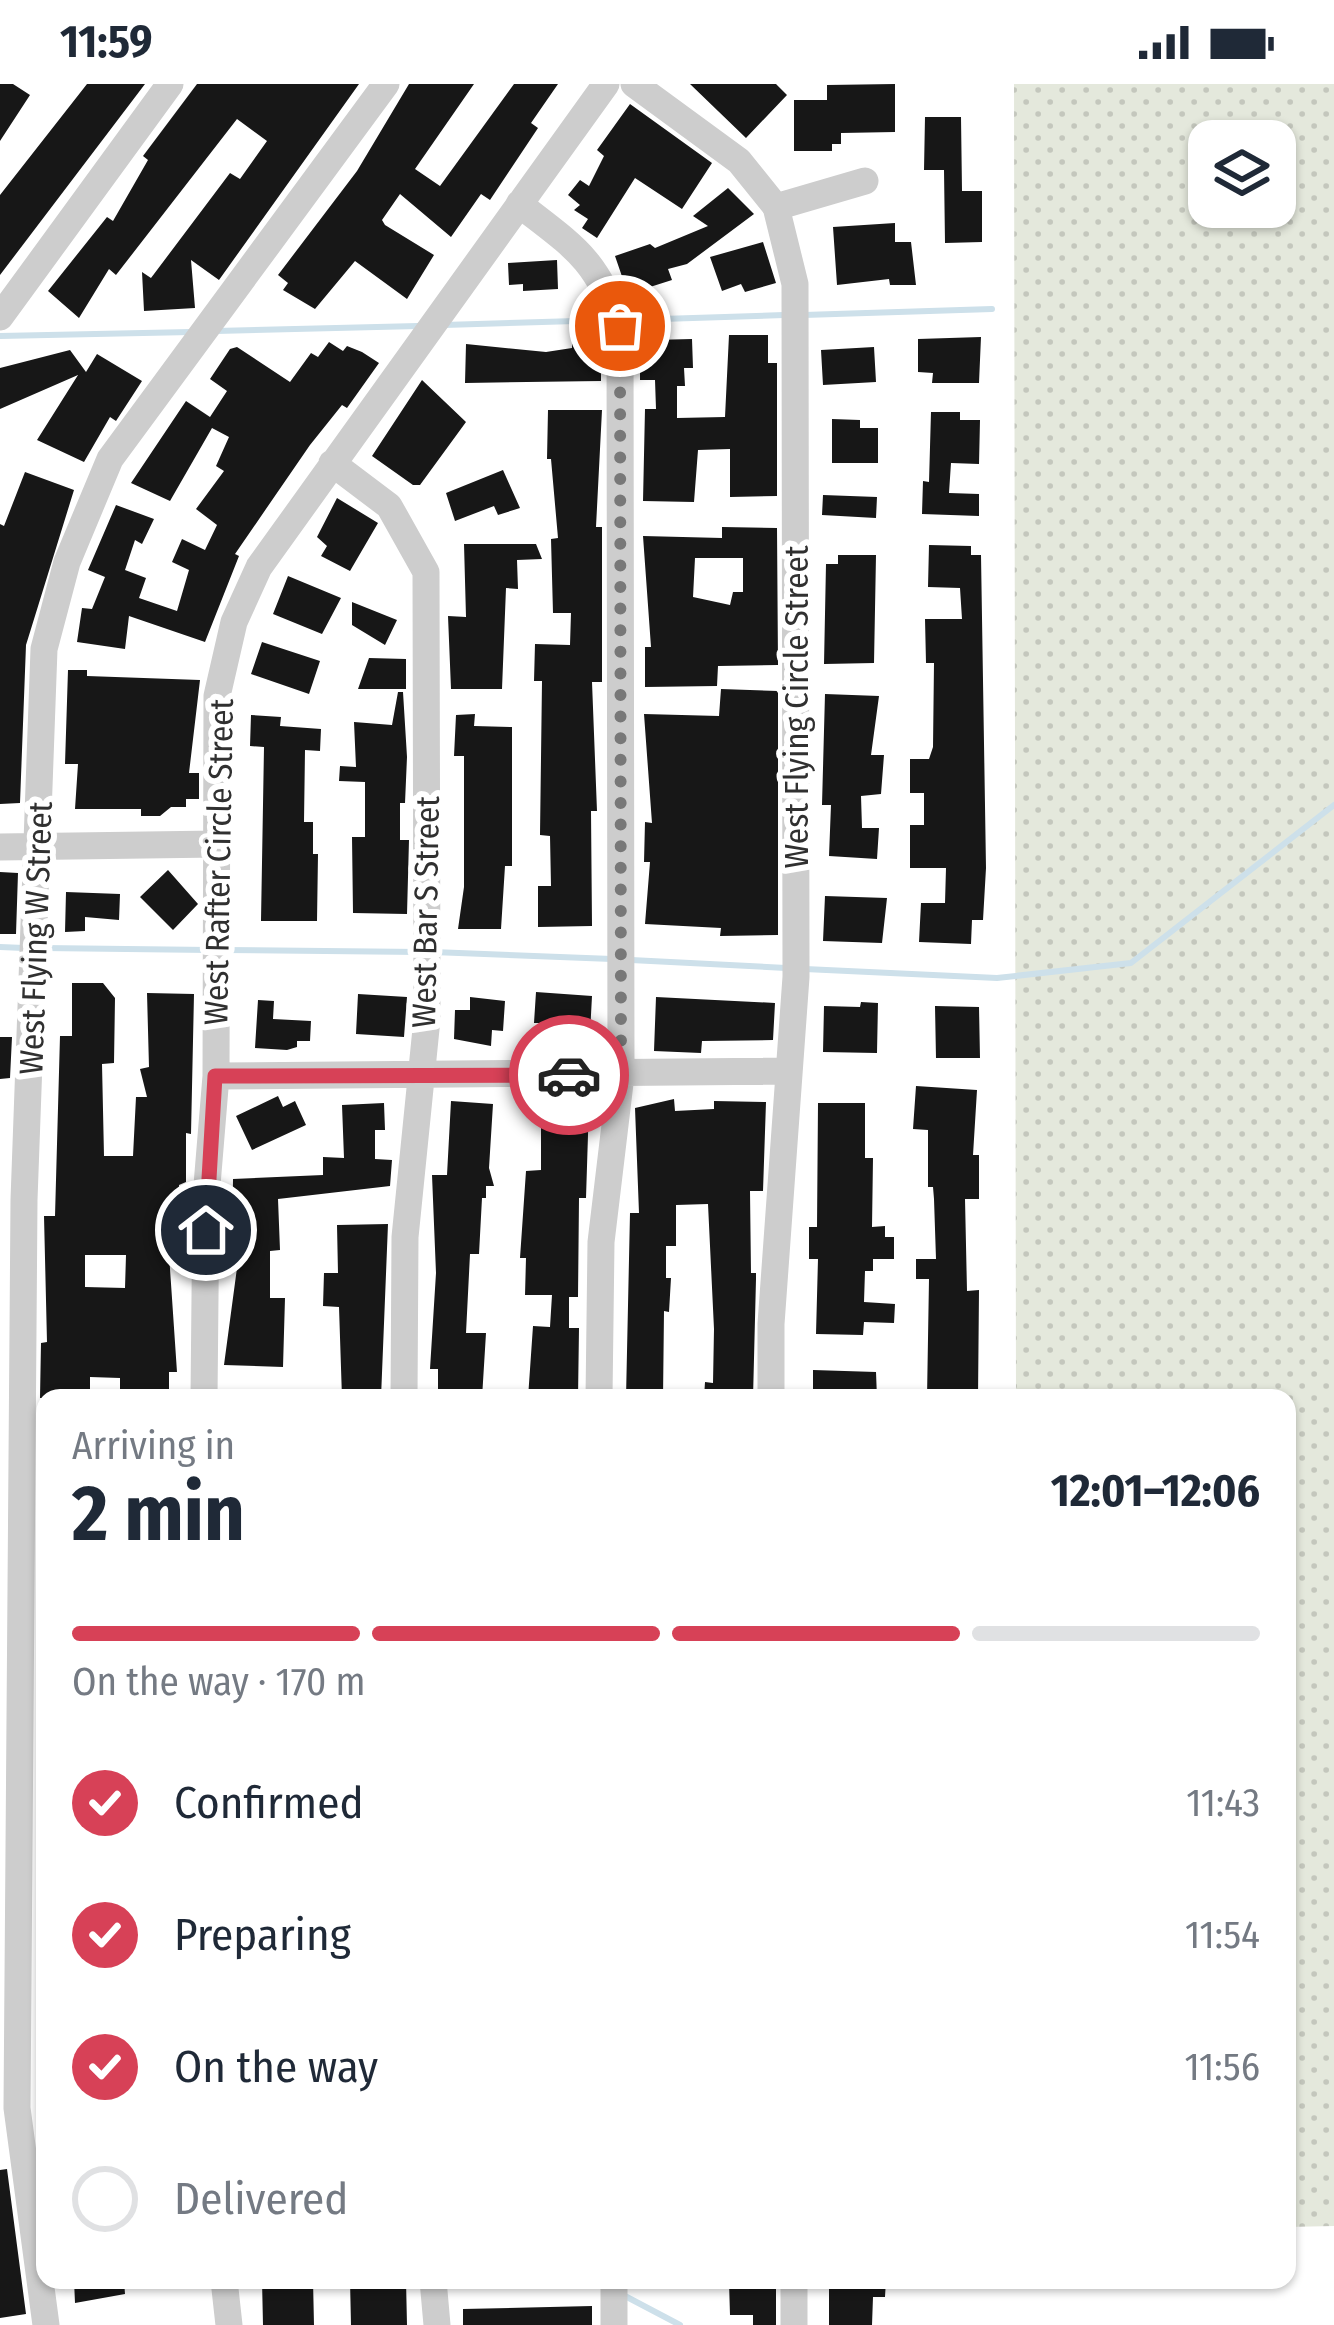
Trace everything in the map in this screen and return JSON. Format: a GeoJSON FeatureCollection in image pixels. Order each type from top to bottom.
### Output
{"type":"FeatureCollection","features":[{"type":"Feature","properties":{"kind":"street"},"geometry":{"type":"LineString","coordinates":[[0,316],[170,84]]}},
{"type":"Feature","properties":{"kind":"street","name":"West Flying W Street"},"geometry":{"type":"LineString","coordinates":[[36,2250],[17,2108],[24,1200],[44,649],[67,562],[110,458],[386,84]]}},
{"type":"Feature","properties":{"kind":"street","name":"West Rafter Circle Street"},"geometry":{"type":"LineString","coordinates":[[204,1389],[206,1197],[215,1076],[218,696],[233,622],[259,567],[606,84]]}},
{"type":"Feature","properties":{"kind":"street","name":"West Flying Circle Street"},"geometry":{"type":"LineString","coordinates":[[634,84],[739,161],[776,207],[795,284],[796,976],[786,1071],[771,1389]]}},
{"type":"Feature","properties":{"kind":"street"},"geometry":{"type":"LineString","coordinates":[[776,207],[865,181]]}},
{"type":"Feature","properties":{"kind":"street"},"geometry":{"type":"LineString","coordinates":[[519,204],[583,254],[603,279],[620,326],[621,1075],[601,1242],[599,1389]]}},
{"type":"Feature","properties":{"kind":"street","name":"West Bar S Street"},"geometry":{"type":"LineString","coordinates":[[332,463],[389,506],[412,538],[425,572],[427,1019],[405,1237],[404,1389]]}},
{"type":"Feature","properties":{"kind":"street"},"geometry":{"type":"LineString","coordinates":[[0,847],[218,844]]}},
{"type":"Feature","properties":{"kind":"street"},"geometry":{"type":"LineString","coordinates":[[215,1076],[786,1071]]}},
{"type":"Feature","properties":{"kind":"street","name":"West Flying W Street"},"geometry":{"type":"LineString","coordinates":[[41,2289],[46,2325]]}},
{"type":"Feature","properties":{"kind":"street"},"geometry":{"type":"LineString","coordinates":[[225,2289],[229,2325]]}},
{"type":"Feature","properties":{"kind":"street"},"geometry":{"type":"LineString","coordinates":[[435,2289],[437,2325]]}},
{"type":"Feature","properties":{"kind":"street"},"geometry":{"type":"LineString","coordinates":[[614,2289],[614,2325]]}},
{"type":"Feature","properties":{"kind":"street"},"geometry":{"type":"LineString","coordinates":[[794,2289],[794,2325]]}},
{"type":"Feature","properties":{"kind":"shaded area"},"geometry":{"type":"Polygon","coordinates":[[[1014,84],[1334,84],[1334,2226],[1296,2227],[1296,1389],[1016,1389],[1014,84]]]}},
{"type":"Feature","properties":{"kind":"building"},"geometry":{"type":"Polygon","coordinates":[[[0,84],[13,84],[30,95],[0,141],[0,84]]]}},
{"type":"Feature","properties":{"kind":"building"},"geometry":{"type":"Polygon","coordinates":[[[87,84],[145,84],[0,275],[0,195],[87,84]]]}},
{"type":"Feature","properties":{"kind":"building"},"geometry":{"type":"Polygon","coordinates":[[[197,84],[359,84],[219,280],[191,260],[195,308],[144,311],[142,272],[151,278],[230,173],[240,179],[267,141],[237,119],[116,275],[109,269],[79,318],[48,291],[107,217],[113,221],[148,160],[143,156],[197,84]]]}},
{"type":"Feature","properties":{"kind":"building"},"geometry":{"type":"Polygon","coordinates":[[[409,84],[474,84],[415,169],[440,186],[514,84],[558,84],[531,123],[538,128],[490,200],[481,194],[451,237],[400,194],[382,220],[434,255],[407,299],[355,261],[315,309],[283,290],[288,283],[278,275],[357,171],[409,84]]]}},
{"type":"Feature","properties":{"kind":"building"},"geometry":{"type":"Polygon","coordinates":[[[690,84],[776,84],[787,95],[746,138],[690,84]]]}},
{"type":"Feature","properties":{"kind":"building"},"geometry":{"type":"Polygon","coordinates":[[[895,84],[895,132],[841,133],[841,144],[832,144],[832,151],[794,151],[794,100],[827,100],[827,85],[895,84]]]}},
{"type":"Feature","properties":{"kind":"building"},"geometry":{"type":"Polygon","coordinates":[[[630,104],[712,163],[682,209],[635,178],[597,238],[582,228],[588,219],[574,210],[580,205],[568,195],[580,180],[589,186],[604,156],[597,150],[630,104]]]}},
{"type":"Feature","properties":{"kind":"building"},"geometry":{"type":"Polygon","coordinates":[[[925,117],[961,117],[962,191],[982,191],[982,242],[945,243],[944,170],[924,170],[925,117]]]}},
{"type":"Feature","properties":{"kind":"building"},"geometry":{"type":"Polygon","coordinates":[[[728,188],[754,214],[687,264],[668,269],[672,280],[628,294],[615,256],[650,244],[655,248],[708,226],[693,216],[728,188]]]}},
{"type":"Feature","properties":{"kind":"building"},"geometry":{"type":"Polygon","coordinates":[[[895,223],[895,242],[911,242],[916,285],[890,285],[889,279],[837,285],[833,227],[895,223]]]}},
{"type":"Feature","properties":{"kind":"building"},"geometry":{"type":"Polygon","coordinates":[[[763,242],[776,283],[745,292],[741,284],[722,291],[710,257],[763,242]]]}},
{"type":"Feature","properties":{"kind":"building"},"geometry":{"type":"Polygon","coordinates":[[[557,260],[558,289],[523,291],[523,284],[509,285],[508,263],[557,260]]]}},
{"type":"Feature","properties":{"kind":"building"},"geometry":{"type":"Polygon","coordinates":[[[729,335],[768,335],[768,363],[777,363],[777,496],[730,497],[730,449],[698,450],[694,502],[643,501],[645,409],[656,409],[655,380],[640,380],[640,352],[654,351],[653,340],[692,339],[693,368],[684,368],[685,386],[677,386],[677,418],[725,417],[729,335]]]}},
{"type":"Feature","properties":{"kind":"building"},"geometry":{"type":"Polygon","coordinates":[[[981,337],[979,383],[932,383],[933,373],[918,372],[918,339],[981,337]]]}},
{"type":"Feature","properties":{"kind":"building"},"geometry":{"type":"Polygon","coordinates":[[[572,339],[601,343],[601,381],[465,383],[466,344],[546,352],[572,348],[572,339]]]}},
{"type":"Feature","properties":{"kind":"building"},"geometry":{"type":"Polygon","coordinates":[[[329,342],[379,363],[347,408],[342,405],[310,445],[235,554],[239,556],[205,642],[129,616],[125,649],[77,642],[82,608],[92,609],[105,577],[88,570],[116,505],[154,519],[142,544],[135,540],[125,570],[146,578],[139,598],[177,611],[189,570],[172,562],[182,539],[205,550],[217,525],[196,509],[224,471],[216,466],[229,437],[212,428],[170,501],[131,483],[186,401],[210,417],[227,391],[210,379],[230,349],[237,347],[290,382],[311,353],[318,357],[329,342]]]}},
{"type":"Feature","properties":{"kind":"building"},"geometry":{"type":"Polygon","coordinates":[[[874,347],[876,382],[823,385],[821,350],[874,347]]]}},
{"type":"Feature","properties":{"kind":"building"},"geometry":{"type":"Polygon","coordinates":[[[70,350],[86,372],[97,354],[142,381],[116,421],[110,417],[84,462],[37,440],[78,375],[0,409],[0,368],[70,350]]]}},
{"type":"Feature","properties":{"kind":"building"},"geometry":{"type":"Polygon","coordinates":[[[422,380],[466,422],[420,485],[413,485],[372,456],[422,380]]]}},
{"type":"Feature","properties":{"kind":"building"},"geometry":{"type":"Polygon","coordinates":[[[548,410],[602,410],[596,527],[602,527],[602,682],[592,682],[597,811],[591,811],[592,926],[538,927],[538,886],[551,886],[550,836],[540,835],[542,681],[534,681],[535,644],[570,645],[571,613],[553,613],[551,539],[558,538],[551,459],[547,459],[548,410]]]}},
{"type":"Feature","properties":{"kind":"building"},"geometry":{"type":"Polygon","coordinates":[[[931,412],[960,412],[960,420],[980,420],[979,464],[951,463],[949,493],[979,494],[979,516],[922,514],[923,481],[929,482],[931,412]]]}},
{"type":"Feature","properties":{"kind":"building"},"geometry":{"type":"Polygon","coordinates":[[[832,419],[860,420],[860,428],[878,428],[878,463],[832,463],[832,419]]]}},
{"type":"Feature","properties":{"kind":"building"},"geometry":{"type":"Polygon","coordinates":[[[503,470],[520,508],[498,515],[494,506],[455,521],[446,493],[503,470]]]}},
{"type":"Feature","properties":{"kind":"building"},"geometry":{"type":"Polygon","coordinates":[[[25,472],[74,490],[26,645],[20,803],[0,804],[0,524],[4,526],[25,472]]]}},
{"type":"Feature","properties":{"kind":"building"},"geometry":{"type":"Polygon","coordinates":[[[823,495],[877,497],[876,518],[822,515],[823,495]]]}},
{"type":"Feature","properties":{"kind":"building"},"geometry":{"type":"Polygon","coordinates":[[[337,498],[378,523],[350,571],[321,556],[327,546],[317,537],[337,498]]]}},
{"type":"Feature","properties":{"kind":"building"},"geometry":{"type":"Polygon","coordinates":[[[722,527],[777,528],[778,665],[718,666],[717,686],[645,687],[645,647],[651,647],[643,536],[722,538],[722,527]],[[695,558],[693,597],[730,605],[733,592],[743,592],[743,558],[695,558]]]}},
{"type":"Feature","properties":{"kind":"building"},"geometry":{"type":"Polygon","coordinates":[[[464,544],[536,544],[542,559],[517,560],[518,589],[506,588],[502,689],[451,689],[448,616],[466,617],[464,544]]]}},
{"type":"Feature","properties":{"kind":"building"},"geometry":{"type":"Polygon","coordinates":[[[929,545],[971,546],[971,555],[981,555],[986,868],[983,920],[972,920],[971,944],[919,942],[921,903],[945,903],[946,868],[910,868],[910,825],[924,825],[924,793],[910,793],[910,759],[929,759],[933,747],[934,663],[926,663],[925,619],[962,619],[960,588],[928,587],[929,545]]]}},
{"type":"Feature","properties":{"kind":"building"},"geometry":{"type":"Polygon","coordinates":[[[838,555],[876,555],[874,663],[824,664],[826,564],[838,564],[838,555]]]}},
{"type":"Feature","properties":{"kind":"building"},"geometry":{"type":"Polygon","coordinates":[[[288,576],[341,598],[322,634],[273,614],[288,576]]]}},
{"type":"Feature","properties":{"kind":"building"},"geometry":{"type":"Polygon","coordinates":[[[352,602],[397,620],[385,645],[352,625],[352,602]]]}},
{"type":"Feature","properties":{"kind":"building"},"geometry":{"type":"Polygon","coordinates":[[[262,642],[320,661],[309,694],[251,674],[262,642]]]}},
{"type":"Feature","properties":{"kind":"building"},"geometry":{"type":"Polygon","coordinates":[[[369,658],[406,659],[406,689],[358,689],[369,658]]]}},
{"type":"Feature","properties":{"kind":"building"},"geometry":{"type":"Polygon","coordinates":[[[68,670],[87,670],[87,676],[200,680],[189,773],[199,773],[199,799],[186,799],[186,807],[171,807],[160,816],[141,816],[141,809],[75,809],[78,764],[65,764],[68,670]]]}},
{"type":"Feature","properties":{"kind":"building"},"geometry":{"type":"Polygon","coordinates":[[[721,689],[778,691],[778,935],[720,936],[721,928],[645,924],[650,862],[644,862],[645,822],[652,823],[644,714],[719,716],[721,689]]]}},
{"type":"Feature","properties":{"kind":"building"},"geometry":{"type":"Polygon","coordinates":[[[398,692],[403,692],[407,757],[400,840],[409,840],[407,914],[353,913],[352,837],[365,837],[365,782],[339,781],[340,766],[356,767],[354,722],[392,725],[398,692]]]}},
{"type":"Feature","properties":{"kind":"building"},"geometry":{"type":"Polygon","coordinates":[[[825,694],[879,696],[871,755],[884,755],[881,794],[861,796],[862,828],[879,828],[877,859],[829,856],[831,805],[822,805],[825,694]]]}},
{"type":"Feature","properties":{"kind":"building"},"geometry":{"type":"Polygon","coordinates":[[[475,714],[474,726],[512,727],[512,866],[505,866],[501,929],[458,929],[464,887],[464,756],[454,756],[456,715],[475,714]]]}},
{"type":"Feature","properties":{"kind":"building"},"geometry":{"type":"Polygon","coordinates":[[[251,715],[281,717],[280,726],[321,729],[320,751],[305,750],[304,822],[313,822],[313,854],[318,854],[317,921],[261,921],[264,747],[250,746],[251,715]]]}},
{"type":"Feature","properties":{"kind":"building"},"geometry":{"type":"Polygon","coordinates":[[[168,870],[198,904],[173,930],[140,897],[168,870]]]}},
{"type":"Feature","properties":{"kind":"building"},"geometry":{"type":"Polygon","coordinates":[[[0,872],[18,873],[16,934],[0,934],[0,872]]]}},
{"type":"Feature","properties":{"kind":"building"},"geometry":{"type":"Polygon","coordinates":[[[66,892],[120,894],[119,920],[85,917],[85,931],[65,932],[66,892]]]}},
{"type":"Feature","properties":{"kind":"building"},"geometry":{"type":"Polygon","coordinates":[[[825,896],[887,898],[882,943],[823,941],[825,896]]]}},
{"type":"Feature","properties":{"kind":"building"},"geometry":{"type":"Polygon","coordinates":[[[72,983],[103,983],[115,998],[114,1063],[102,1064],[104,1156],[133,1156],[136,1097],[147,1097],[140,1069],[149,1067],[147,993],[194,994],[191,1134],[186,1133],[186,1182],[179,1185],[180,1254],[169,1254],[177,1372],[169,1372],[169,1389],[120,1389],[120,1378],[90,1377],[90,1389],[40,1389],[41,1343],[47,1342],[44,1216],[55,1216],[60,1036],[72,1036],[72,983]],[[85,1255],[85,1287],[125,1288],[126,1255],[85,1255]]]}},
{"type":"Feature","properties":{"kind":"building"},"geometry":{"type":"Polygon","coordinates":[[[536,992],[592,996],[590,1034],[544,1031],[544,1023],[534,1023],[536,992]]]}},
{"type":"Feature","properties":{"kind":"building"},"geometry":{"type":"Polygon","coordinates":[[[358,994],[407,997],[404,1037],[356,1034],[358,994]]]}},
{"type":"Feature","properties":{"kind":"building"},"geometry":{"type":"Polygon","coordinates":[[[470,997],[505,1001],[503,1031],[492,1030],[491,1046],[454,1039],[455,1010],[470,1010],[470,997]]]}},
{"type":"Feature","properties":{"kind":"building"},"geometry":{"type":"Polygon","coordinates":[[[656,997],[775,1003],[773,1040],[702,1041],[701,1053],[654,1051],[656,997]]]}},
{"type":"Feature","properties":{"kind":"building"},"geometry":{"type":"Polygon","coordinates":[[[258,1000],[274,1001],[273,1019],[311,1021],[310,1041],[297,1041],[297,1047],[287,1050],[255,1048],[258,1000]]]}},
{"type":"Feature","properties":{"kind":"building"},"geometry":{"type":"Polygon","coordinates":[[[861,1002],[878,1003],[877,1053],[823,1052],[824,1006],[860,1007],[861,1002]]]}},
{"type":"Feature","properties":{"kind":"building"},"geometry":{"type":"Polygon","coordinates":[[[935,1006],[979,1007],[980,1058],[936,1058],[935,1006]]]}},
{"type":"Feature","properties":{"kind":"building"},"geometry":{"type":"Polygon","coordinates":[[[0,1037],[12,1037],[10,1078],[0,1079],[0,1037]]]}},
{"type":"Feature","properties":{"kind":"building"},"geometry":{"type":"Polygon","coordinates":[[[916,1086],[977,1090],[973,1155],[979,1155],[979,1199],[965,1199],[967,1291],[979,1290],[978,1389],[927,1389],[929,1279],[916,1279],[916,1259],[936,1259],[934,1199],[933,1187],[928,1187],[928,1130],[913,1129],[916,1086]]]}},
{"type":"Feature","properties":{"kind":"building"},"geometry":{"type":"Polygon","coordinates":[[[278,1096],[283,1107],[295,1101],[306,1125],[252,1150],[236,1116],[278,1096]]]}},
{"type":"Feature","properties":{"kind":"building"},"geometry":{"type":"Polygon","coordinates":[[[674,1099],[675,1111],[714,1109],[714,1101],[766,1102],[763,1191],[750,1191],[751,1273],[756,1273],[753,1389],[705,1389],[705,1382],[713,1383],[708,1204],[676,1205],[676,1246],[666,1246],[666,1278],[671,1278],[669,1312],[664,1311],[663,1389],[626,1389],[630,1213],[639,1213],[635,1108],[674,1099]]]}},
{"type":"Feature","properties":{"kind":"building"},"geometry":{"type":"Polygon","coordinates":[[[541,1100],[589,1103],[586,1198],[579,1198],[578,1297],[569,1297],[569,1328],[579,1328],[578,1389],[529,1389],[533,1326],[550,1327],[552,1295],[525,1295],[526,1258],[520,1258],[526,1171],[541,1170],[541,1100]]]}},
{"type":"Feature","properties":{"kind":"building"},"geometry":{"type":"Polygon","coordinates":[[[451,1101],[493,1104],[489,1168],[494,1186],[486,1186],[486,1198],[482,1198],[479,1254],[470,1254],[466,1333],[486,1333],[483,1389],[438,1389],[438,1369],[430,1369],[436,1273],[432,1175],[447,1175],[451,1101]]]}},
{"type":"Feature","properties":{"kind":"building"},"geometry":{"type":"Polygon","coordinates":[[[384,1103],[385,1130],[375,1130],[375,1159],[392,1160],[390,1186],[278,1199],[280,1250],[270,1251],[270,1298],[285,1298],[283,1367],[224,1365],[239,1253],[232,1253],[233,1179],[323,1175],[323,1157],[344,1158],[342,1105],[384,1103]]]}},
{"type":"Feature","properties":{"kind":"building"},"geometry":{"type":"Polygon","coordinates":[[[818,1103],[865,1103],[865,1158],[873,1158],[872,1227],[885,1226],[885,1237],[894,1237],[894,1259],[873,1259],[873,1271],[865,1271],[864,1302],[895,1304],[894,1323],[864,1322],[863,1335],[816,1334],[818,1259],[809,1259],[809,1227],[817,1227],[818,1103]]]}},
{"type":"Feature","properties":{"kind":"building"},"geometry":{"type":"Polygon","coordinates":[[[388,1224],[381,1389],[342,1389],[339,1307],[323,1306],[324,1273],[338,1273],[337,1225],[388,1224]]]}},
{"type":"Feature","properties":{"kind":"building"},"geometry":{"type":"Polygon","coordinates":[[[813,1370],[876,1372],[877,1389],[813,1389],[813,1370]]]}},
{"type":"Feature","properties":{"kind":"building"},"geometry":{"type":"Polygon","coordinates":[[[7,2169],[26,2314],[0,2318],[0,2170],[7,2169]]]}},
{"type":"Feature","properties":{"kind":"building"},"geometry":{"type":"Polygon","coordinates":[[[74,2289],[125,2289],[125,2294],[75,2303],[74,2289]]]}},
{"type":"Feature","properties":{"kind":"building"},"geometry":{"type":"Polygon","coordinates":[[[262,2289],[313,2289],[314,2325],[263,2325],[262,2289]]]}},
{"type":"Feature","properties":{"kind":"building"},"geometry":{"type":"Polygon","coordinates":[[[350,2289],[406,2289],[407,2325],[351,2325],[350,2289]]]}},
{"type":"Feature","properties":{"kind":"building"},"geometry":{"type":"Polygon","coordinates":[[[729,2289],[776,2289],[776,2325],[753,2325],[753,2315],[730,2315],[729,2289]]]}},
{"type":"Feature","properties":{"kind":"building"},"geometry":{"type":"Polygon","coordinates":[[[829,2289],[885,2289],[885,2297],[873,2297],[872,2325],[829,2325],[829,2289]]]}},
{"type":"Feature","properties":{"kind":"building"},"geometry":{"type":"Polygon","coordinates":[[[592,2306],[592,2325],[463,2325],[463,2309],[592,2306]]]}},
{"type":"Feature","properties":{"kind":"waterway"},"geometry":{"type":"LineString","coordinates":[[804,315],[992,309]]}},
{"type":"Feature","properties":{"kind":"waterway"},"geometry":{"type":"LineString","coordinates":[[630,320],[784,315]]}},
{"type":"Feature","properties":{"kind":"waterway"},"geometry":{"type":"LineString","coordinates":[[444,325],[610,320]]}},
{"type":"Feature","properties":{"kind":"waterway"},"geometry":{"type":"LineString","coordinates":[[216,331],[418,326]]}},
{"type":"Feature","properties":{"kind":"waterway"},"geometry":{"type":"LineString","coordinates":[[0,336],[191,332]]}},
{"type":"Feature","properties":{"kind":"waterway"},"geometry":{"type":"LineString","coordinates":[[805,969],[997,978],[1131,963],[1334,805]]}},
{"type":"Feature","properties":{"kind":"waterway"},"geometry":{"type":"LineString","coordinates":[[0,947],[24,948]]}},
{"type":"Feature","properties":{"kind":"waterway"},"geometry":{"type":"LineString","coordinates":[[43,948],[210,950]]}},
{"type":"Feature","properties":{"kind":"waterway"},"geometry":{"type":"LineString","coordinates":[[223,950],[420,952]]}},
{"type":"Feature","properties":{"kind":"waterway"},"geometry":{"type":"LineString","coordinates":[[433,952],[612,959]]}},
{"type":"Feature","properties":{"kind":"waterway"},"geometry":{"type":"LineString","coordinates":[[631,960],[786,968]]}},
{"type":"Feature","properties":{"kind":"waterway"},"geometry":{"type":"LineString","coordinates":[[625,2296],[680,2325]]}},
{"type":"Feature","properties":{"kind":"way so far"},"geometry":{"type":"LineString","coordinates":[[569,1075],[621,1075],[620,326]]}},
{"type":"Feature","properties":{"kind":"route"},"geometry":{"type":"LineString","coordinates":[[206,1230],[215,1076],[569,1075]]}}]}
